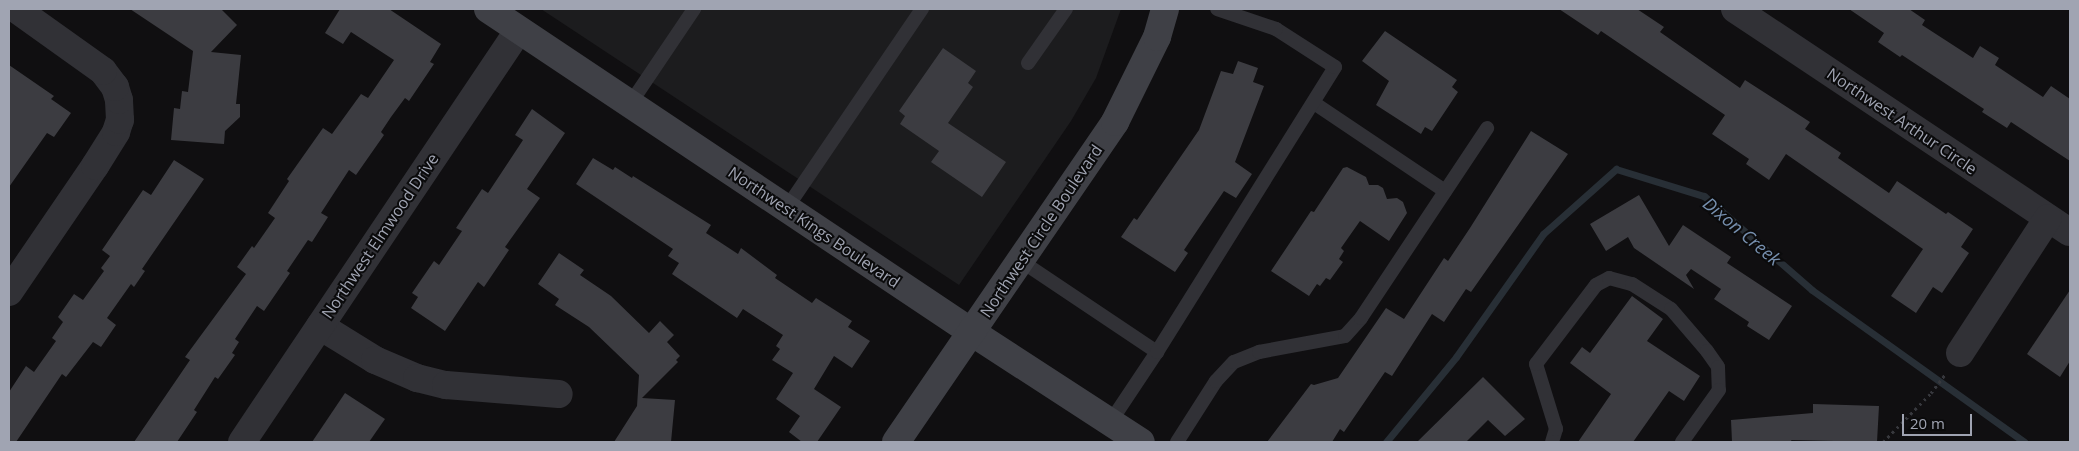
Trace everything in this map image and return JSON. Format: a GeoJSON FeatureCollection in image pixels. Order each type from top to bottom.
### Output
{"type":"FeatureCollection","features":[{"type":"Feature","properties":{"kind":"main road","name":"Northwest Kings Boulevard"},"geometry":{"type":"LineString","coordinates":[[488,9],[973,333],[1141,442]]}},
{"type":"Feature","properties":{"kind":"main road","name":"Northwest Circle Boulevard"},"geometry":{"type":"LineString","coordinates":[[896,442],[973,333],[1115,122],[1157,37],[1166,9]]}},
{"type":"Feature","properties":{"kind":"street"},"geometry":{"type":"LineString","coordinates":[[9,292],[95,166],[116,132],[120,120],[117,93],[103,71],[16,9]]}},
{"type":"Feature","properties":{"kind":"street","name":"Northwest Arthur Circle"},"geometry":{"type":"LineString","coordinates":[[1735,9],[2059,225]]}},
{"type":"Feature","properties":{"kind":"street","name":"Northwest Elmwood Drive"},"geometry":{"type":"LineString","coordinates":[[242,442],[519,30]]}},
{"type":"Feature","properties":{"kind":"street"},"geometry":{"type":"LineString","coordinates":[[1955,360],[2059,225]]}},
{"type":"Feature","properties":{"kind":"street"},"geometry":{"type":"LineString","coordinates":[[320,326],[375,360],[417,378],[446,385],[558,394]]}},
{"type":"Feature","properties":{"kind":"lane"},"geometry":{"type":"LineString","coordinates":[[630,104],[694,9]]}},
{"type":"Feature","properties":{"kind":"lane"},"geometry":{"type":"LineString","coordinates":[[786,208],[922,9]]}},
{"type":"Feature","properties":{"kind":"lane"},"geometry":{"type":"LineString","coordinates":[[1028,63],[1066,9]]}},
{"type":"Feature","properties":{"kind":"lane"},"geometry":{"type":"LineString","coordinates":[[1111,421],[1157,352],[1335,67],[1276,29],[1217,9]]}},
{"type":"Feature","properties":{"kind":"lane"},"geometry":{"type":"LineString","coordinates":[[1314,103],[1445,191]]}},
{"type":"Feature","properties":{"kind":"lane"},"geometry":{"type":"LineString","coordinates":[[1177,442],[1216,381],[1234,362],[1259,352],[1345,336],[1361,318],[1487,128]]}},
{"type":"Feature","properties":{"kind":"lane"},"geometry":{"type":"LineString","coordinates":[[1021,261],[1157,352]]}},
{"type":"Feature","properties":{"kind":"lane"},"geometry":{"type":"LineString","coordinates":[[1552,442],[1556,429],[1536,364],[1596,285],[1609,278],[1632,284],[1671,309],[1707,351],[1718,367],[1719,390],[1682,442]]}},
{"type":"Feature","properties":{"kind":"path"},"geometry":{"type":"LineString","coordinates":[[1883,442],[1931,393],[1955,360]]}},
{"type":"Feature","properties":{"kind":"shaded area"},"geometry":{"type":"Polygon","coordinates":[[[541,9],[1121,9],[1096,78],[1071,121],[959,285],[541,9]]]}},
{"type":"Feature","properties":{"kind":"building"},"geometry":{"type":"Polygon","coordinates":[[[130,9],[221,9],[237,25],[211,52],[241,55],[236,104],[240,104],[240,117],[225,131],[224,144],[171,140],[174,108],[180,109],[182,91],[188,92],[193,51],[130,9]]]}},
{"type":"Feature","properties":{"kind":"building"},"geometry":{"type":"Polygon","coordinates":[[[340,9],[389,9],[441,44],[430,62],[434,64],[409,101],[405,98],[391,117],[381,132],[384,135],[356,175],[349,170],[321,213],[328,217],[312,242],[308,240],[287,271],[290,273],[264,311],[257,306],[235,339],[239,342],[232,353],[235,355],[218,379],[215,377],[194,410],[197,412],[177,442],[134,442],[190,360],[185,357],[246,274],[237,267],[252,246],[254,248],[275,218],[268,213],[289,181],[287,179],[323,128],[332,134],[361,94],[368,98],[394,60],[351,32],[343,44],[325,33],[340,9]]]}},
{"type":"Feature","properties":{"kind":"building"},"geometry":{"type":"Polygon","coordinates":[[[1559,9],[1637,9],[1664,27],[1660,32],[1740,88],[1745,80],[1810,122],[1805,129],[1841,153],[1838,158],[1889,193],[1897,181],[1946,214],[1948,212],[1973,229],[1961,247],[1969,253],[1942,293],[1933,287],[1916,313],[1891,296],[1923,249],[1786,154],[1769,180],[1746,164],[1749,159],[1712,134],[1725,115],[1601,31],[1598,35],[1559,9]]]}},
{"type":"Feature","properties":{"kind":"building"},"geometry":{"type":"Polygon","coordinates":[[[1849,9],[1909,9],[1925,20],[1922,25],[1973,58],[1980,46],[1999,58],[1995,65],[2043,97],[2051,86],[2070,99],[2070,161],[2011,122],[2007,128],[1982,112],[1984,109],[1902,55],[1900,57],[1878,42],[1884,33],[1849,9]]]}},
{"type":"Feature","properties":{"kind":"building"},"geometry":{"type":"Polygon","coordinates":[[[1385,31],[1457,80],[1452,87],[1458,92],[1432,131],[1425,127],[1421,134],[1376,105],[1389,81],[1362,61],[1385,31]]]}},
{"type":"Feature","properties":{"kind":"building"},"geometry":{"type":"Polygon","coordinates":[[[943,48],[976,71],[968,83],[973,87],[948,123],[1006,162],[982,197],[931,162],[939,151],[900,124],[905,116],[899,111],[943,48]]]}},
{"type":"Feature","properties":{"kind":"building"},"geometry":{"type":"Polygon","coordinates":[[[1238,61],[1258,68],[1253,82],[1264,86],[1235,162],[1252,174],[1236,198],[1224,191],[1184,250],[1188,253],[1175,272],[1121,237],[1134,218],[1137,220],[1199,130],[1221,71],[1233,74],[1238,61]]]}},
{"type":"Feature","properties":{"kind":"building"},"geometry":{"type":"Polygon","coordinates":[[[9,65],[54,96],[51,99],[71,113],[54,137],[47,133],[9,187],[9,65]]]}},
{"type":"Feature","properties":{"kind":"building"},"geometry":{"type":"Polygon","coordinates":[[[532,109],[565,133],[527,189],[540,198],[505,247],[509,250],[484,287],[478,282],[445,331],[411,308],[418,297],[412,293],[434,261],[439,265],[462,231],[456,228],[482,189],[488,193],[523,140],[515,135],[532,109]]]}},
{"type":"Feature","properties":{"kind":"building"},"geometry":{"type":"Polygon","coordinates":[[[1531,131],[1568,154],[1471,292],[1466,289],[1444,322],[1432,314],[1392,376],[1385,372],[1344,432],[1340,429],[1332,442],[1267,442],[1311,384],[1314,385],[1338,378],[1386,308],[1404,319],[1444,258],[1448,261],[1531,131]]]}},
{"type":"Feature","properties":{"kind":"building"},"geometry":{"type":"Polygon","coordinates":[[[593,158],[613,170],[615,167],[632,178],[633,176],[711,225],[706,233],[738,254],[741,248],[777,275],[775,278],[812,303],[816,298],[852,321],[848,327],[870,341],[852,368],[834,356],[814,389],[841,407],[817,442],[802,442],[789,432],[800,416],[776,399],[793,373],[772,360],[780,349],[776,346],[783,335],[743,309],[737,318],[672,274],[679,263],[668,256],[673,249],[576,184],[593,158]]]}},
{"type":"Feature","properties":{"kind":"building"},"geometry":{"type":"Polygon","coordinates":[[[174,160],[204,179],[142,269],[145,271],[134,287],[131,284],[107,318],[116,325],[101,347],[93,342],[66,377],[62,374],[16,442],[9,442],[9,392],[26,366],[34,372],[56,341],[52,338],[63,322],[58,317],[74,294],[83,300],[104,271],[101,268],[110,256],[102,250],[143,190],[151,195],[174,160]]]}},
{"type":"Feature","properties":{"kind":"building"},"geometry":{"type":"Polygon","coordinates":[[[1347,167],[1366,177],[1369,185],[1378,185],[1383,188],[1387,199],[1397,198],[1403,202],[1407,213],[1389,241],[1360,221],[1341,248],[1344,251],[1339,259],[1343,262],[1330,280],[1326,278],[1320,286],[1317,284],[1309,296],[1271,271],[1311,211],[1314,212],[1343,168],[1347,167]]]}},
{"type":"Feature","properties":{"kind":"building"},"geometry":{"type":"Polygon","coordinates":[[[1639,195],[1669,246],[1683,225],[1731,257],[1727,263],[1792,306],[1769,340],[1747,326],[1749,322],[1714,299],[1721,289],[1691,269],[1686,275],[1694,289],[1634,248],[1628,237],[1606,251],[1590,224],[1639,195]]]}},
{"type":"Feature","properties":{"kind":"building"},"geometry":{"type":"Polygon","coordinates":[[[559,253],[584,270],[580,275],[611,296],[649,333],[660,321],[674,335],[667,342],[680,356],[676,360],[678,362],[642,398],[675,400],[671,442],[614,442],[637,406],[639,375],[589,327],[555,305],[559,299],[538,284],[559,253]]]}},
{"type":"Feature","properties":{"kind":"building"},"geometry":{"type":"Polygon","coordinates":[[[2070,290],[2070,361],[2060,377],[2027,354],[2070,290]]]}},
{"type":"Feature","properties":{"kind":"building"},"geometry":{"type":"Polygon","coordinates":[[[1632,296],[1663,319],[1647,341],[1700,376],[1684,401],[1669,391],[1633,442],[1578,442],[1611,394],[1570,363],[1582,347],[1590,353],[1632,296]]]}},
{"type":"Feature","properties":{"kind":"building"},"geometry":{"type":"Polygon","coordinates":[[[1483,377],[1525,419],[1505,436],[1488,420],[1466,442],[1417,442],[1483,377]]]}},
{"type":"Feature","properties":{"kind":"building"},"geometry":{"type":"Polygon","coordinates":[[[345,393],[385,419],[369,442],[312,442],[345,393]]]}},
{"type":"Feature","properties":{"kind":"building"},"geometry":{"type":"Polygon","coordinates":[[[1813,404],[1879,406],[1877,442],[1791,440],[1792,442],[1732,442],[1731,420],[1813,413],[1813,404]]]}},
{"type":"Feature","properties":{"kind":"waterway","name":"Dixon Creek"},"geometry":{"type":"LineString","coordinates":[[1386,442],[1456,357],[1543,234],[1616,169],[1704,196],[1812,290],[2024,442]]}}]}
